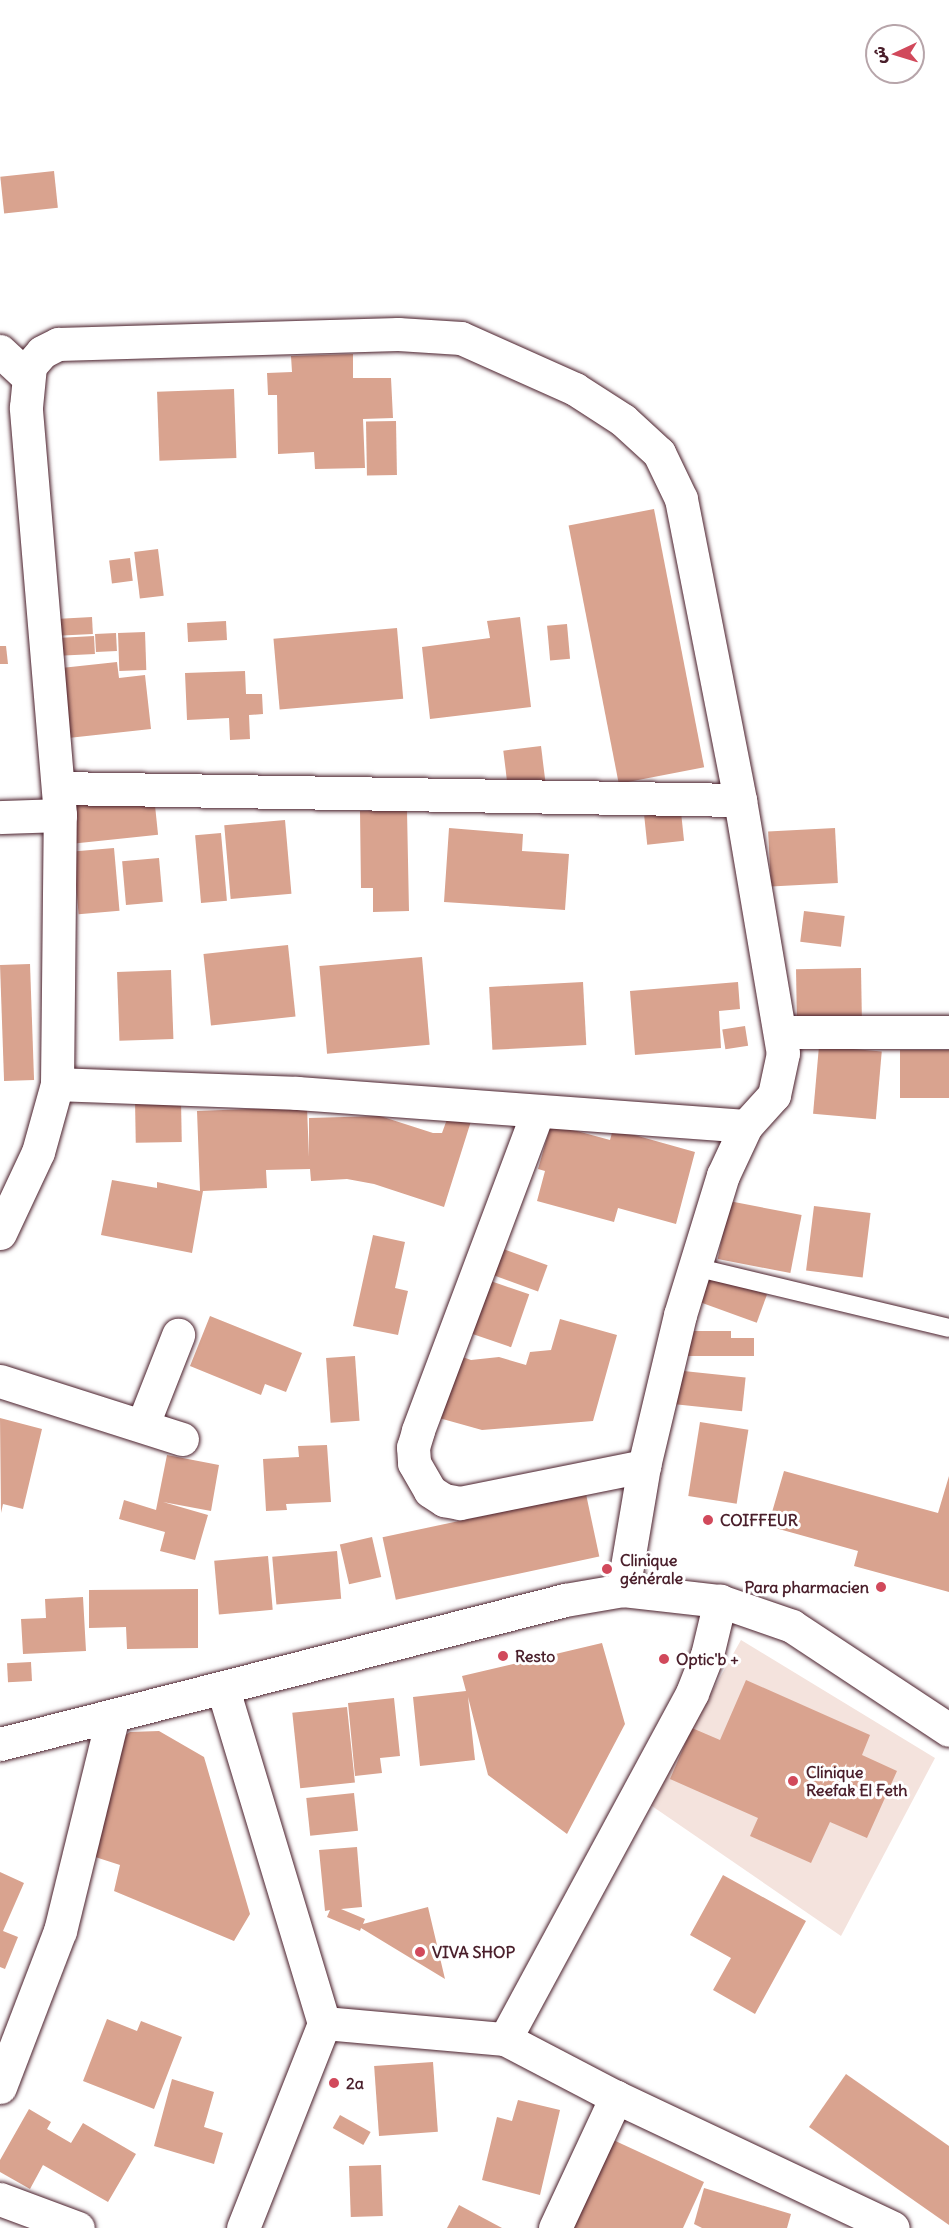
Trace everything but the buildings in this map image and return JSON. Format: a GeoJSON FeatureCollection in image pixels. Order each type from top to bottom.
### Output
{"type":"FeatureCollection","features":[{"type":"Feature","properties":{"kind":"street"},"geometry":{"type":"LineString","coordinates":[[0,1233],[38,1152],[57,1084],[59,802],[26,407],[27,376],[36,357],[58,344],[398,334],[461,338],[575,389],[623,420],[659,453],[681,499],[740,800],[782,1032],[779,1084],[746,1126],[723,1175],[695,1267],[644,1466],[623,1590]]}},
{"type":"Feature","properties":{"kind":"street"},"geometry":{"type":"LineString","coordinates":[[0,351],[27,376]]}},
{"type":"Feature","properties":{"kind":"street"},"geometry":{"type":"LineString","coordinates":[[0,817],[59,802],[740,800]]}},
{"type":"Feature","properties":{"kind":"street"},"geometry":{"type":"LineString","coordinates":[[782,1032],[949,1032]]}},
{"type":"Feature","properties":{"kind":"street"},"geometry":{"type":"LineString","coordinates":[[57,1084],[297,1093],[746,1126]]}},
{"type":"Feature","properties":{"kind":"street"},"geometry":{"type":"LineString","coordinates":[[538,1111],[416,1439],[414,1463],[430,1491],[444,1500],[460,1503],[644,1466]]}},
{"type":"Feature","properties":{"kind":"street"},"geometry":{"type":"LineString","coordinates":[[143,1424],[178,1335]]}},
{"type":"Feature","properties":{"kind":"street"},"geometry":{"type":"LineString","coordinates":[[0,1381],[143,1424],[182,1439]]}},
{"type":"Feature","properties":{"kind":"street"},"geometry":{"type":"LineString","coordinates":[[0,1744],[565,1600],[623,1590],[720,1601],[792,1626],[949,1731]]}},
{"type":"Feature","properties":{"kind":"street"},"geometry":{"type":"LineString","coordinates":[[505,2039],[692,1693],[707,1655],[720,1601]]}},
{"type":"Feature","properties":{"kind":"street"},"geometry":{"type":"LineString","coordinates":[[223,1689],[324,2023],[243,2228]]}},
{"type":"Feature","properties":{"kind":"street"},"geometry":{"type":"LineString","coordinates":[[0,2087],[60,1931],[113,1716]]}},
{"type":"Feature","properties":{"kind":"street"},"geometry":{"type":"LineString","coordinates":[[324,2023],[505,2039],[850,2219],[892,2228]]}},
{"type":"Feature","properties":{"kind":"street"},"geometry":{"type":"LineString","coordinates":[[555,2228],[616,2097]]}},
{"type":"Feature","properties":{"kind":"street"},"geometry":{"type":"LineString","coordinates":[[0,2199],[78,2228]]}},
{"type":"Feature","properties":{"kind":"lane"},"geometry":{"type":"LineString","coordinates":[[695,1267],[949,1328]]}},
{"type":"Feature","properties":{"kind":"shaded area","name":"Clinique Reefak El Feth"},"geometry":{"type":"Polygon","coordinates":[[[741,1640],[935,1758],[841,1936],[649,1804],[741,1640]]]}},
{"type":"Feature","properties":{"kind":"place","name":"COIFFEUR"},"geometry":{"type":"Point","coordinates":[708,1520]}},
{"type":"Feature","properties":{"kind":"place","name":"Clinique générale"},"geometry":{"type":"Point","coordinates":[607,1569]}},
{"type":"Feature","properties":{"kind":"place","name":"Para pharmacien"},"geometry":{"type":"Point","coordinates":[881,1587]}},
{"type":"Feature","properties":{"kind":"place","name":"Resto"},"geometry":{"type":"Point","coordinates":[503,1656]}},
{"type":"Feature","properties":{"kind":"place","name":"Optic'b +"},"geometry":{"type":"Point","coordinates":[664,1659]}},
{"type":"Feature","properties":{"kind":"place","name":"Clinique Reefak El Feth"},"geometry":{"type":"Point","coordinates":[793,1781]}},
{"type":"Feature","properties":{"kind":"place","name":"VIVA SHOP"},"geometry":{"type":"Point","coordinates":[420,1952]}},
{"type":"Feature","properties":{"kind":"place","name":"2a"},"geometry":{"type":"Point","coordinates":[334,2083]}}]}
